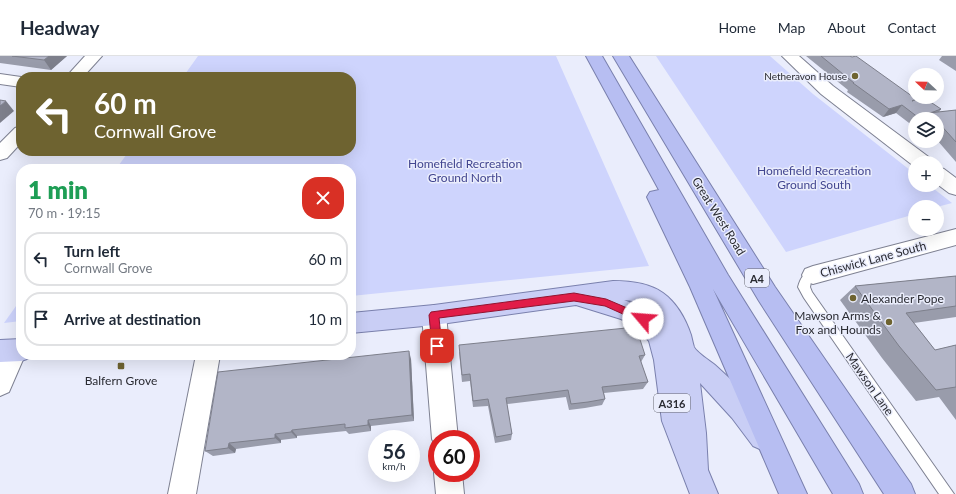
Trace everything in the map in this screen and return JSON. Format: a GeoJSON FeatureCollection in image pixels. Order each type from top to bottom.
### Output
{"type":"FeatureCollection","features":[{"type":"Feature","properties":{"kind":"highway"},"geometry":{"type":"LineString","coordinates":[[589,56],[701,287],[778,460]]}},
{"type":"Feature","properties":{"kind":"highway"},"geometry":{"type":"LineString","coordinates":[[594,56],[720,281],[849,494]]}},
{"type":"Feature","properties":{"kind":"highway","name":"Great West Road"},"geometry":{"type":"LineString","coordinates":[[621,56],[767,294],[901,494]]}},
{"type":"Feature","properties":{"kind":"highway","name":"A316"},"geometry":{"type":"LineString","coordinates":[[778,460],[793,494]]}},
{"type":"Feature","properties":{"kind":"main road","name":"A316"},"geometry":{"type":"LineString","coordinates":[[356,323],[434,315],[574,297],[613,290],[637,291],[645,294],[659,303],[677,328],[683,354],[700,482]]}},
{"type":"Feature","properties":{"kind":"main road","name":"A316"},"geometry":{"type":"LineString","coordinates":[[574,297],[606,303],[643,319],[659,335],[701,369],[741,409],[778,460]]}},
{"type":"Feature","properties":{"kind":"main road","name":"A316"},"geometry":{"type":"LineString","coordinates":[[659,335],[666,360],[675,421],[700,482]]}},
{"type":"Feature","properties":{"kind":"street"},"geometry":{"type":"LineString","coordinates":[[79,72],[94,56]]}},
{"type":"Feature","properties":{"kind":"street"},"geometry":{"type":"LineString","coordinates":[[790,56],[827,90],[914,156]]}},
{"type":"Feature","properties":{"kind":"street"},"geometry":{"type":"LineString","coordinates":[[0,79],[16,81]]}},
{"type":"Feature","properties":{"kind":"street"},"geometry":{"type":"LineString","coordinates":[[0,154],[16,137]]}},
{"type":"Feature","properties":{"kind":"street"},"geometry":{"type":"LineString","coordinates":[[944,179],[956,188]]}},
{"type":"Feature","properties":{"kind":"street","name":"Chiswick Lane South"},"geometry":{"type":"LineString","coordinates":[[813,275],[956,237]]}},
{"type":"Feature","properties":{"kind":"street"},"geometry":{"type":"LineString","coordinates":[[434,315],[444,430]]}},
{"type":"Feature","properties":{"kind":"street"},"geometry":{"type":"LineString","coordinates":[[0,384],[12,351]]}},
{"type":"Feature","properties":{"kind":"street"},"geometry":{"type":"LineString","coordinates":[[182,494],[207,360]]}},
{"type":"Feature","properties":{"kind":"street"},"geometry":{"type":"LineString","coordinates":[[449,482],[450,494]]}},
{"type":"Feature","properties":{"kind":"lane","name":"Mawson Lane"},"geometry":{"type":"LineString","coordinates":[[813,275],[806,279],[804,287],[808,295],[947,494]]}},
{"type":"Feature","properties":{"kind":"green space","name":"Homefield Recreation Ground North"},"geometry":{"type":"Polygon","coordinates":[[[198,56],[556,56],[649,266],[356,295],[356,164],[120,164],[125,156],[356,156],[356,72],[187,72],[198,56]]]}},
{"type":"Feature","properties":{"kind":"green space","name":"Homefield Recreation Ground South"},"geometry":{"type":"Polygon","coordinates":[[[656,56],[770,56],[813,94],[908,169],[908,192],[938,192],[952,203],[944,205],[944,200],[908,200],[908,216],[786,252],[656,56]]]}},
{"type":"Feature","properties":{"kind":"green space"},"geometry":{"type":"Polygon","coordinates":[[[16,306],[16,322],[4,323],[16,306]]]}},
{"type":"Feature","properties":{"kind":"building"},"geometry":{"type":"Polygon","coordinates":[[[12,56],[49,56],[44,60],[12,56]]]}},
{"type":"Feature","properties":{"kind":"building"},"geometry":{"type":"Polygon","coordinates":[[[821,56],[856,56],[908,93],[908,104],[934,104],[941,109],[933,112],[911,112],[902,105],[889,109],[821,56]]]}},
{"type":"Feature","properties":{"kind":"building"},"geometry":{"type":"Polygon","coordinates":[[[0,100],[6,101],[0,106],[0,100]]]}},
{"type":"Feature","properties":{"kind":"building"},"geometry":{"type":"Polygon","coordinates":[[[956,110],[956,142],[944,129],[944,112],[938,112],[956,110]]]}},
{"type":"Feature","properties":{"kind":"building"},"geometry":{"type":"Polygon","coordinates":[[[956,276],[956,306],[906,313],[935,350],[956,345],[956,387],[936,390],[899,346],[855,286],[956,276]]]}},
{"type":"Feature","properties":{"kind":"building"},"geometry":{"type":"Polygon","coordinates":[[[636,327],[645,355],[639,356],[648,382],[602,387],[605,399],[571,404],[568,390],[506,398],[512,434],[496,437],[488,399],[473,401],[470,374],[462,375],[459,345],[636,327]]]}},
{"type":"Feature","properties":{"kind":"building"},"geometry":{"type":"Polygon","coordinates":[[[409,351],[412,415],[368,420],[368,425],[345,428],[345,424],[292,430],[291,432],[275,434],[275,438],[229,443],[228,448],[205,451],[218,372],[327,360],[356,360],[356,357],[409,351]]]}},
{"type":"Feature","properties":{"kind":"place","name":"Netheravon House"},"geometry":{"type":"Point","coordinates":[855,76]}},
{"type":"Feature","properties":{"kind":"place","name":"Alexander Pope"},"geometry":{"type":"Point","coordinates":[853,298]}},
{"type":"Feature","properties":{"kind":"place","name":"Mawson Arms & Fox and Hounds"},"geometry":{"type":"Point","coordinates":[889,322]}},
{"type":"Feature","properties":{"kind":"place","name":"Balfern Grove"},"geometry":{"type":"Point","coordinates":[121,366]}},
{"type":"Feature","properties":{"kind":"route"},"geometry":{"type":"LineString","coordinates":[[437,346],[434,315],[574,297],[606,303],[643,319]]}}]}
